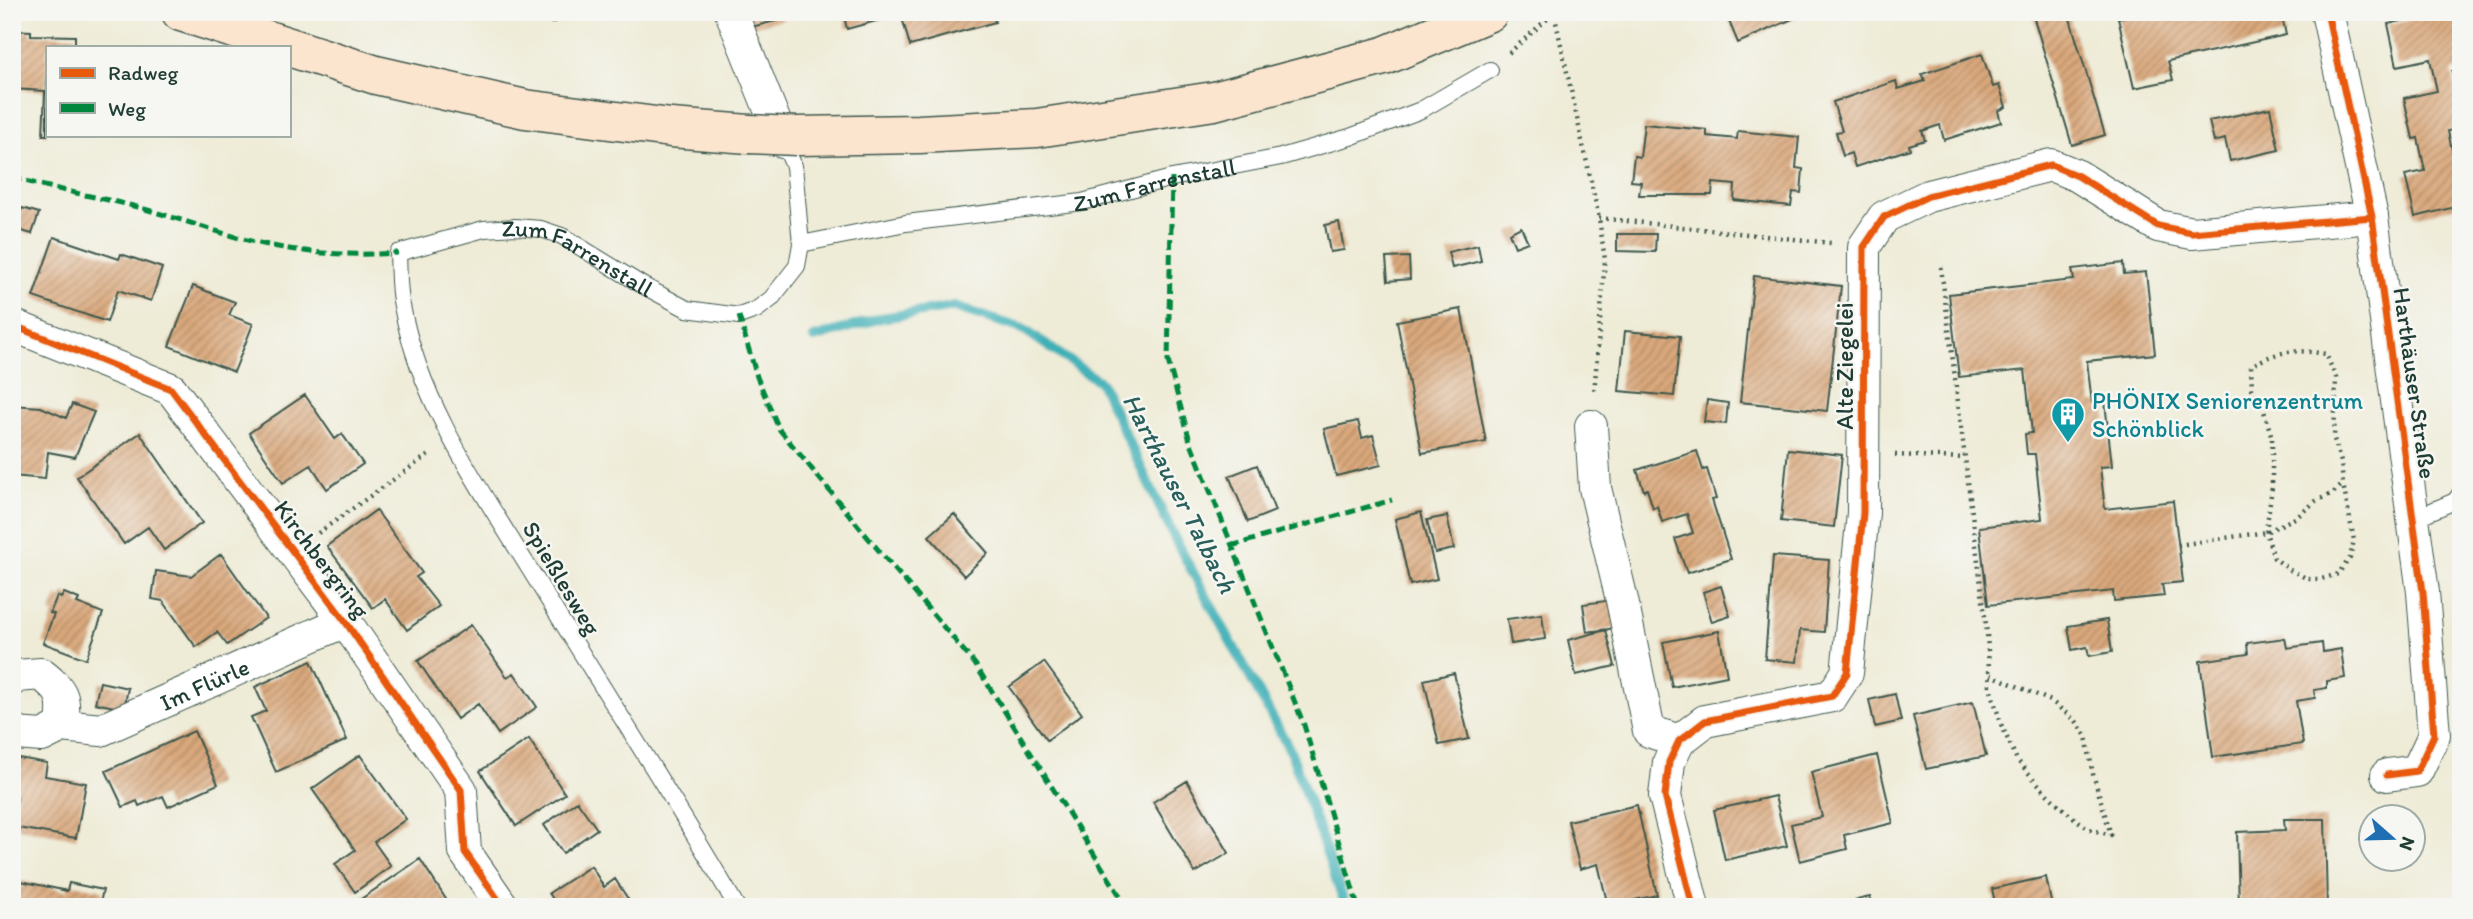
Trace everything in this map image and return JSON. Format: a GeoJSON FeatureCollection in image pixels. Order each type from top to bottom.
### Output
{"type":"FeatureCollection","features":[{"type":"Feature","properties":{"kind":"main road"},"geometry":{"type":"LineString","coordinates":[[181,12],[286,46]]}},
{"type":"Feature","properties":{"kind":"main road"},"geometry":{"type":"LineString","coordinates":[[290,47],[376,75],[525,109],[657,127],[776,137],[919,134],[1037,128],[1214,100],[1384,55],[1489,12]]}},
{"type":"Feature","properties":{"kind":"street","name":"Zum Farrenstall"},"geometry":{"type":"LineString","coordinates":[[731,12],[776,137]]}},
{"type":"Feature","properties":{"kind":"street","name":"Harthäuser Straße"},"geometry":{"type":"LineString","coordinates":[[2327,12],[2372,217],[2423,592],[2434,735],[2417,771],[2387,775]]}},
{"type":"Feature","properties":{"kind":"street"},"geometry":{"type":"LineString","coordinates":[[1864,247],[1884,217],[1928,196],[2051,165],[2078,176],[2158,226],[2192,233],[2372,217]]}},
{"type":"Feature","properties":{"kind":"street","name":"Alte Ziegelei"},"geometry":{"type":"LineString","coordinates":[[1679,741],[1705,721],[1832,696],[1847,673],[1863,513],[1864,247]]}},
{"type":"Feature","properties":{"kind":"street","name":"Kirchbergring"},"geometry":{"type":"LineString","coordinates":[[12,325],[171,389],[345,621],[461,790],[465,852],[503,907]]}},
{"type":"Feature","properties":{"kind":"street"},"geometry":{"type":"LineString","coordinates":[[1591,426],[1595,488],[1649,731],[1679,741],[1669,762],[1665,796],[1693,907]]}},
{"type":"Feature","properties":{"kind":"street","name":"Im Flürle"},"geometry":{"type":"LineString","coordinates":[[12,729],[16,734],[42,736],[62,726],[101,730],[345,621]]}},
{"type":"Feature","properties":{"kind":"street"},"geometry":{"type":"LineString","coordinates":[[12,680],[17,676],[41,674],[60,689],[64,708],[62,726]]}},
{"type":"Feature","properties":{"kind":"lane","name":"Zum Farrenstall"},"geometry":{"type":"LineString","coordinates":[[801,244],[906,223],[1082,202],[1172,178],[1281,157],[1350,137],[1421,110],[1490,70]]}},
{"type":"Feature","properties":{"kind":"lane","name":"Zum Farrenstall"},"geometry":{"type":"LineString","coordinates":[[398,253],[484,229],[541,229],[562,236],[687,309],[739,316],[756,310],[771,299],[797,266],[801,244],[794,166],[776,137]]}},
{"type":"Feature","properties":{"kind":"lane","name":"Spießlesweg"},"geometry":{"type":"LineString","coordinates":[[398,253],[401,305],[417,364],[452,441],[591,670],[692,828],[737,907]]}},
{"type":"Feature","properties":{"kind":"lane"},"geometry":{"type":"LineString","coordinates":[[2415,518],[2455,501],[2461,493]]}},
{"type":"Feature","properties":{"kind":"path"},"geometry":{"type":"LineString","coordinates":[[1490,70],[1554,13],[1605,260],[1591,426]]}},
{"type":"Feature","properties":{"kind":"path"},"geometry":{"type":"LineString","coordinates":[[1598,218],[1864,247]]}},
{"type":"Feature","properties":{"kind":"path"},"geometry":{"type":"LineString","coordinates":[[1941,267],[1987,633],[1989,674],[1990,687],[2001,724],[2017,760],[2048,795],[2089,828],[2110,835],[2093,774],[2086,736],[2076,721],[2051,701],[1989,674]]}},
{"type":"Feature","properties":{"kind":"path"},"geometry":{"type":"LineString","coordinates":[[2302,350],[2326,354],[2336,378],[2334,439],[2341,462],[2343,484],[2354,540],[2350,558],[2338,575],[2308,579],[2274,558],[2266,533],[2272,487],[2272,438],[2264,411],[2252,389],[2251,366],[2270,355],[2302,350]]}},
{"type":"Feature","properties":{"kind":"path"},"geometry":{"type":"LineString","coordinates":[[344,514],[432,453],[440,442],[452,441]]}},
{"type":"Feature","properties":{"kind":"path"},"geometry":{"type":"LineString","coordinates":[[1863,453],[1964,458]]}},
{"type":"Feature","properties":{"kind":"path"},"geometry":{"type":"LineString","coordinates":[[2178,545],[2266,533],[2297,517],[2316,501],[2333,494],[2343,484]]}},
{"type":"Feature","properties":{"kind":"building"},"geometry":{"type":"Polygon","coordinates":[[[546,12],[586,12],[586,13],[551,23],[546,12]]]}},
{"type":"Feature","properties":{"kind":"building"},"geometry":{"type":"Polygon","coordinates":[[[748,12],[782,12],[784,19],[751,27],[748,12]]]}},
{"type":"Feature","properties":{"kind":"building"},"geometry":{"type":"Polygon","coordinates":[[[843,12],[992,12],[995,22],[910,46],[901,14],[847,29],[843,12]]]}},
{"type":"Feature","properties":{"kind":"building"},"geometry":{"type":"Polygon","coordinates":[[[1795,12],[1797,17],[1738,43],[1726,14],[1795,12]]]}},
{"type":"Feature","properties":{"kind":"building"},"geometry":{"type":"Polygon","coordinates":[[[2032,12],[2068,12],[2105,135],[2072,145],[2032,12]]]}},
{"type":"Feature","properties":{"kind":"building"},"geometry":{"type":"Polygon","coordinates":[[[2141,12],[2281,12],[2286,35],[2168,61],[2173,80],[2134,88],[2118,18],[2141,12]]]}},
{"type":"Feature","properties":{"kind":"building"},"geometry":{"type":"Polygon","coordinates":[[[2441,12],[2461,12],[2461,69],[2452,71],[2461,111],[2461,128],[2448,131],[2455,165],[2461,163],[2461,185],[2455,186],[2459,206],[2415,217],[2405,175],[2425,171],[2418,138],[2413,139],[2404,98],[2437,91],[2430,59],[2397,66],[2388,24],[2441,12]]]}},
{"type":"Feature","properties":{"kind":"building"},"geometry":{"type":"Polygon","coordinates":[[[12,30],[31,31],[31,35],[75,36],[75,46],[46,46],[46,135],[43,135],[45,91],[12,89],[12,30]]]}},
{"type":"Feature","properties":{"kind":"building"},"geometry":{"type":"Polygon","coordinates":[[[1982,54],[1993,87],[1999,85],[2006,107],[1998,111],[2001,122],[1944,140],[1940,125],[1922,131],[1925,140],[1909,145],[1910,149],[1855,167],[1851,153],[1843,156],[1836,132],[1842,131],[1833,102],[1896,81],[1898,89],[1925,81],[1922,74],[1982,54]]]}},
{"type":"Feature","properties":{"kind":"building"},"geometry":{"type":"Polygon","coordinates":[[[2270,108],[2279,150],[2230,161],[2225,139],[2214,142],[2209,121],[2270,108]]]}},
{"type":"Feature","properties":{"kind":"building"},"geometry":{"type":"Polygon","coordinates":[[[1644,124],[1707,130],[1707,136],[1737,139],[1738,131],[1799,137],[1796,168],[1803,169],[1801,193],[1793,192],[1791,206],[1734,200],[1735,185],[1713,183],[1712,195],[1639,195],[1641,182],[1631,181],[1634,156],[1640,157],[1644,124]]]}},
{"type":"Feature","properties":{"kind":"building"},"geometry":{"type":"Polygon","coordinates":[[[22,208],[39,213],[32,234],[15,229],[22,208]]]}},
{"type":"Feature","properties":{"kind":"building"},"geometry":{"type":"Polygon","coordinates":[[[1339,222],[1344,250],[1330,252],[1325,225],[1339,222]]]}},
{"type":"Feature","properties":{"kind":"building"},"geometry":{"type":"Polygon","coordinates":[[[1521,227],[1528,242],[1515,247],[1509,233],[1521,227]]]}},
{"type":"Feature","properties":{"kind":"building"},"geometry":{"type":"Polygon","coordinates":[[[1617,234],[1656,234],[1655,252],[1617,251],[1617,234]]]}},
{"type":"Feature","properties":{"kind":"building"},"geometry":{"type":"Polygon","coordinates":[[[54,237],[119,259],[121,254],[162,268],[151,301],[118,290],[107,322],[33,297],[54,237]]]}},
{"type":"Feature","properties":{"kind":"building"},"geometry":{"type":"Polygon","coordinates":[[[1478,245],[1481,261],[1452,268],[1448,252],[1478,245]]]}},
{"type":"Feature","properties":{"kind":"building"},"geometry":{"type":"Polygon","coordinates":[[[1409,257],[1410,279],[1388,281],[1386,258],[1409,257]]]}},
{"type":"Feature","properties":{"kind":"building","name":"PHÖNIX Seniorenzentrum Schönblick"},"geometry":{"type":"Polygon","coordinates":[[[2123,263],[2124,274],[2146,272],[2155,354],[2087,361],[2092,403],[2105,402],[2112,466],[2100,467],[2105,509],[2173,501],[2183,582],[2162,584],[2164,596],[2114,601],[2113,591],[1988,605],[1979,527],[2042,519],[2035,454],[2027,454],[2025,434],[2032,433],[2025,370],[1959,377],[1949,294],[2074,280],[2072,269],[2123,263]]]}},
{"type":"Feature","properties":{"kind":"building"},"geometry":{"type":"Polygon","coordinates":[[[1754,276],[1841,286],[1827,411],[1740,402],[1754,276]]]}},
{"type":"Feature","properties":{"kind":"building"},"geometry":{"type":"Polygon","coordinates":[[[193,286],[235,302],[229,315],[253,324],[234,372],[169,346],[193,286]]]}},
{"type":"Feature","properties":{"kind":"building"},"geometry":{"type":"Polygon","coordinates":[[[1461,309],[1486,442],[1422,453],[1397,321],[1461,309]]]}},
{"type":"Feature","properties":{"kind":"building"},"geometry":{"type":"Polygon","coordinates":[[[1625,331],[1680,336],[1674,396],[1619,391],[1625,331]]]}},
{"type":"Feature","properties":{"kind":"building"},"geometry":{"type":"Polygon","coordinates":[[[305,395],[335,439],[342,434],[363,464],[327,489],[311,465],[283,483],[249,433],[305,395]]]}},
{"type":"Feature","properties":{"kind":"building"},"geometry":{"type":"Polygon","coordinates":[[[1707,400],[1728,403],[1726,424],[1704,422],[1707,400]]]}},
{"type":"Feature","properties":{"kind":"building"},"geometry":{"type":"Polygon","coordinates":[[[72,404],[94,412],[75,457],[48,452],[45,479],[12,476],[12,405],[41,407],[66,418],[72,404]]]}},
{"type":"Feature","properties":{"kind":"building"},"geometry":{"type":"Polygon","coordinates":[[[1358,421],[1362,438],[1373,435],[1381,465],[1336,476],[1324,429],[1358,421]]]}},
{"type":"Feature","properties":{"kind":"building"},"geometry":{"type":"Polygon","coordinates":[[[140,433],[202,523],[164,550],[148,527],[124,544],[77,477],[140,433]]]}},
{"type":"Feature","properties":{"kind":"building"},"geometry":{"type":"Polygon","coordinates":[[[1788,449],[1842,455],[1834,527],[1781,521],[1788,449]]]}},
{"type":"Feature","properties":{"kind":"building"},"geometry":{"type":"Polygon","coordinates":[[[1697,451],[1703,470],[1707,469],[1716,499],[1712,500],[1731,559],[1687,573],[1675,539],[1693,533],[1687,514],[1662,522],[1657,506],[1653,508],[1647,489],[1644,491],[1637,470],[1697,451]]]}},
{"type":"Feature","properties":{"kind":"building"},"geometry":{"type":"Polygon","coordinates":[[[1257,465],[1275,511],[1248,522],[1229,476],[1257,465]]]}},
{"type":"Feature","properties":{"kind":"building"},"geometry":{"type":"Polygon","coordinates":[[[376,510],[422,573],[416,577],[439,606],[407,630],[385,599],[373,608],[327,546],[376,510]]]}},
{"type":"Feature","properties":{"kind":"building"},"geometry":{"type":"Polygon","coordinates":[[[1421,512],[1437,579],[1410,585],[1395,519],[1421,512]]]}},
{"type":"Feature","properties":{"kind":"building"},"geometry":{"type":"Polygon","coordinates":[[[954,514],[988,553],[964,576],[929,536],[954,514]]]}},
{"type":"Feature","properties":{"kind":"building"},"geometry":{"type":"Polygon","coordinates":[[[1447,516],[1454,549],[1435,553],[1427,520],[1447,516]]]}},
{"type":"Feature","properties":{"kind":"building"},"geometry":{"type":"Polygon","coordinates":[[[221,554],[266,618],[227,645],[217,632],[196,647],[163,601],[152,599],[156,571],[191,576],[221,554]]]}},
{"type":"Feature","properties":{"kind":"building"},"geometry":{"type":"Polygon","coordinates":[[[1773,556],[1829,560],[1824,632],[1800,630],[1797,662],[1765,659],[1773,556]]]}},
{"type":"Feature","properties":{"kind":"building"},"geometry":{"type":"Polygon","coordinates":[[[1721,586],[1730,616],[1712,622],[1703,592],[1721,586]]]}},
{"type":"Feature","properties":{"kind":"building"},"geometry":{"type":"Polygon","coordinates":[[[64,593],[79,599],[77,603],[103,613],[86,659],[43,643],[54,614],[50,613],[57,596],[61,598],[64,593]]]}},
{"type":"Feature","properties":{"kind":"building"},"geometry":{"type":"Polygon","coordinates":[[[1613,600],[1617,628],[1587,632],[1583,604],[1613,600]]]}},
{"type":"Feature","properties":{"kind":"building"},"geometry":{"type":"Polygon","coordinates":[[[1542,614],[1545,639],[1511,644],[1507,619],[1542,614]]]}},
{"type":"Feature","properties":{"kind":"building"},"geometry":{"type":"Polygon","coordinates":[[[2107,620],[2112,652],[2089,656],[2087,647],[2072,650],[2068,626],[2107,620]]]}},
{"type":"Feature","properties":{"kind":"building"},"geometry":{"type":"Polygon","coordinates":[[[471,625],[507,677],[514,673],[537,707],[498,734],[478,704],[457,719],[418,661],[471,625]]]}},
{"type":"Feature","properties":{"kind":"building"},"geometry":{"type":"Polygon","coordinates":[[[1606,630],[1615,666],[1576,675],[1568,640],[1606,630]]]}},
{"type":"Feature","properties":{"kind":"building"},"geometry":{"type":"Polygon","coordinates":[[[1719,631],[1727,676],[1672,687],[1663,642],[1719,631]]]}},
{"type":"Feature","properties":{"kind":"building"},"geometry":{"type":"Polygon","coordinates":[[[2285,638],[2287,648],[2322,643],[2323,652],[2341,649],[2345,678],[2327,681],[2327,688],[2314,690],[2315,698],[2296,701],[2303,744],[2213,757],[2200,661],[2248,654],[2247,643],[2285,638]]]}},
{"type":"Feature","properties":{"kind":"building"},"geometry":{"type":"Polygon","coordinates":[[[311,661],[347,740],[276,772],[251,717],[266,711],[255,687],[311,661]]]}},
{"type":"Feature","properties":{"kind":"building"},"geometry":{"type":"Polygon","coordinates":[[[1044,662],[1082,714],[1047,740],[1009,687],[1044,662]]]}},
{"type":"Feature","properties":{"kind":"building"},"geometry":{"type":"Polygon","coordinates":[[[1454,673],[1469,739],[1439,745],[1424,680],[1454,673]]]}},
{"type":"Feature","properties":{"kind":"building"},"geometry":{"type":"Polygon","coordinates":[[[100,682],[128,688],[124,709],[95,703],[100,682]]]}},
{"type":"Feature","properties":{"kind":"building"},"geometry":{"type":"Polygon","coordinates":[[[1895,694],[1901,721],[1875,727],[1869,700],[1895,694]]]}},
{"type":"Feature","properties":{"kind":"building"},"geometry":{"type":"Polygon","coordinates":[[[1973,702],[1986,756],[1926,769],[1913,716],[1973,702]]]}},
{"type":"Feature","properties":{"kind":"building"},"geometry":{"type":"Polygon","coordinates":[[[194,731],[218,784],[168,807],[163,796],[139,806],[137,801],[123,807],[106,771],[194,731]]]}},
{"type":"Feature","properties":{"kind":"building"},"geometry":{"type":"Polygon","coordinates":[[[529,739],[565,794],[516,826],[480,771],[529,739]]]}},
{"type":"Feature","properties":{"kind":"building"},"geometry":{"type":"Polygon","coordinates":[[[360,755],[406,819],[374,842],[391,866],[355,892],[335,864],[355,850],[312,789],[360,755]]]}},
{"type":"Feature","properties":{"kind":"building"},"geometry":{"type":"Polygon","coordinates":[[[1877,755],[1893,823],[1844,835],[1847,849],[1800,861],[1791,824],[1822,817],[1811,772],[1877,755]]]}},
{"type":"Feature","properties":{"kind":"building"},"geometry":{"type":"Polygon","coordinates":[[[13,757],[47,763],[45,776],[86,783],[76,838],[12,827],[17,798],[12,797],[13,757]]]}},
{"type":"Feature","properties":{"kind":"building"},"geometry":{"type":"Polygon","coordinates":[[[1187,781],[1229,853],[1195,873],[1153,802],[1187,781]]]}},
{"type":"Feature","properties":{"kind":"building"},"geometry":{"type":"Polygon","coordinates":[[[1775,796],[1787,846],[1725,860],[1714,810],[1775,796]]]}},
{"type":"Feature","properties":{"kind":"building"},"geometry":{"type":"Polygon","coordinates":[[[577,801],[597,829],[563,853],[544,825],[577,801]]]}},
{"type":"Feature","properties":{"kind":"building"},"geometry":{"type":"Polygon","coordinates":[[[1637,805],[1657,895],[1608,906],[1598,864],[1580,869],[1568,821],[1637,805]]]}},
{"type":"Feature","properties":{"kind":"building"},"geometry":{"type":"Polygon","coordinates":[[[2284,819],[2325,819],[2327,907],[2239,907],[2237,832],[2285,830],[2284,819]]]}},
{"type":"Feature","properties":{"kind":"building"},"geometry":{"type":"Polygon","coordinates":[[[420,859],[451,907],[366,907],[361,899],[420,859]]]}},
{"type":"Feature","properties":{"kind":"building"},"geometry":{"type":"Polygon","coordinates":[[[591,866],[604,887],[615,879],[628,899],[617,907],[558,907],[549,893],[591,866]]]}},
{"type":"Feature","properties":{"kind":"building"},"geometry":{"type":"Polygon","coordinates":[[[2046,877],[2052,907],[1996,907],[1992,889],[2046,877]]]}},
{"type":"Feature","properties":{"kind":"building"},"geometry":{"type":"Polygon","coordinates":[[[21,881],[67,891],[69,883],[103,890],[99,907],[20,907],[15,906],[21,881]]]}},
{"type":"Feature","properties":{"kind":"building"},"geometry":{"type":"Polygon","coordinates":[[[1870,897],[1872,907],[1831,907],[1831,906],[1870,897]]]}},
{"type":"Feature","properties":{"kind":"waterway","name":"Harthauser Talbach"},"geometry":{"type":"LineString","coordinates":[[814,338],[881,318],[954,307],[1023,329],[1100,382],[1178,545],[1290,750],[1346,907]]}},
{"type":"Feature","properties":{"kind":"marked path"},"geometry":{"type":"LineString","coordinates":[[12,177],[137,207],[277,247],[335,254],[398,253]]}},
{"type":"Feature","properties":{"kind":"marked path"},"geometry":{"type":"LineString","coordinates":[[1172,178],[1168,361],[1190,441],[1304,725],[1358,907]]}},
{"type":"Feature","properties":{"kind":"marked path"},"geometry":{"type":"LineString","coordinates":[[739,316],[757,377],[779,429],[975,664],[1127,907]]}},
{"type":"Feature","properties":{"kind":"marked path"},"geometry":{"type":"LineString","coordinates":[[1231,546],[1392,500]]}},
{"type":"Feature","properties":{"kind":"cycle path"},"geometry":{"type":"LineString","coordinates":[[2327,12],[2372,217],[2423,592],[2434,735],[2417,771],[2387,775]]}},
{"type":"Feature","properties":{"kind":"cycle path"},"geometry":{"type":"LineString","coordinates":[[1693,907],[1665,796],[1669,762],[1679,741],[1705,721],[1832,696],[1847,673],[1863,513],[1864,247],[1884,217],[1928,196],[2051,165],[2078,176],[2158,226],[2192,233],[2372,217]]}},
{"type":"Feature","properties":{"kind":"cycle path"},"geometry":{"type":"LineString","coordinates":[[12,325],[171,389],[345,621],[461,790],[465,852],[503,907]]}},
{"type":"Feature","properties":{"kind":"place","name":"PHÖNIX Seniorenzentrum Schönblick"},"geometry":{"type":"Point","coordinates":[2068,444]}}]}
